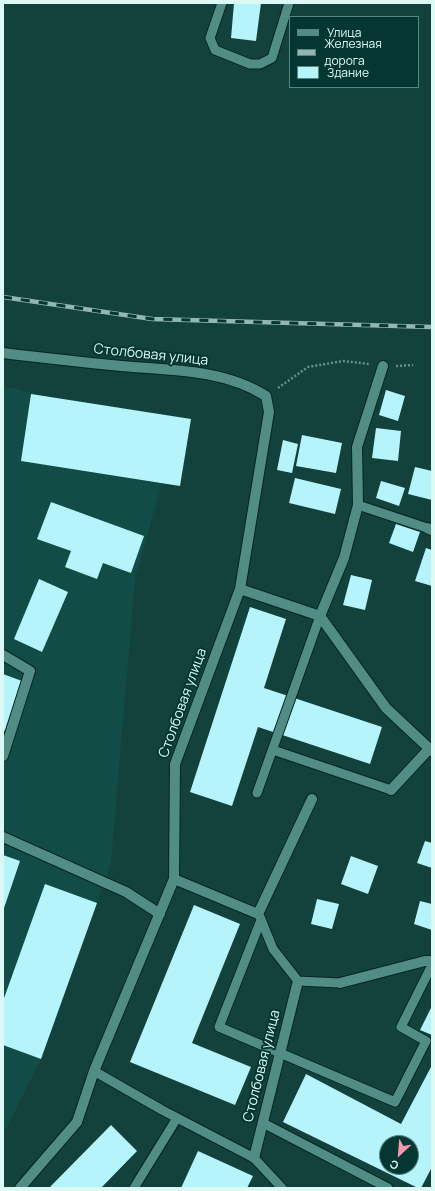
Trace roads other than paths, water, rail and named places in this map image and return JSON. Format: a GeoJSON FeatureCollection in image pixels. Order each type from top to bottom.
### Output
{"type":"FeatureCollection","features":[{"type":"Feature","properties":{"kind":"street","name":"Столбовая улица"},"geometry":{"type":"LineString","coordinates":[[3,353],[55,360],[201,373],[240,383],[253,388],[266,396],[269,412],[240,589],[175,764],[174,879],[94,1071],[77,1122],[20,1188]]}},
{"type":"Feature","properties":{"kind":"street"},"geometry":{"type":"LineString","coordinates":[[320,616],[344,558],[358,505],[357,447],[383,366]]}},
{"type":"Feature","properties":{"kind":"street"},"geometry":{"type":"LineString","coordinates":[[240,589],[320,616],[386,708],[431,750],[391,790]]}},
{"type":"Feature","properties":{"kind":"street"},"geometry":{"type":"LineString","coordinates":[[3,656],[30,671],[3,756]]}},
{"type":"Feature","properties":{"kind":"street"},"geometry":{"type":"LineString","coordinates":[[174,879],[260,917],[312,799]]}},
{"type":"Feature","properties":{"kind":"street"},"geometry":{"type":"LineString","coordinates":[[3,837],[126,892],[160,914]]}},
{"type":"Feature","properties":{"kind":"street"},"geometry":{"type":"LineString","coordinates":[[340,984],[425,961],[432,961]]}},
{"type":"Feature","properties":{"kind":"street","name":"Столбовая улица"},"geometry":{"type":"LineString","coordinates":[[254,1158],[298,981]]}},
{"type":"Feature","properties":{"kind":"lane"},"geometry":{"type":"LineString","coordinates":[[222,3],[210,38],[215,50],[250,64],[260,64],[272,58],[289,3]]}},
{"type":"Feature","properties":{"kind":"lane"},"geometry":{"type":"LineString","coordinates":[[358,505],[430,529]]}},
{"type":"Feature","properties":{"kind":"lane"},"geometry":{"type":"LineString","coordinates":[[257,793],[320,616]]}},
{"type":"Feature","properties":{"kind":"lane"},"geometry":{"type":"LineString","coordinates":[[272,750],[391,790]]}},
{"type":"Feature","properties":{"kind":"lane"},"geometry":{"type":"LineString","coordinates":[[260,917],[273,949],[298,981],[340,984]]}},
{"type":"Feature","properties":{"kind":"lane"},"geometry":{"type":"LineString","coordinates":[[260,917],[219,1026],[395,1102],[426,1041],[401,1027],[432,965]]}},
{"type":"Feature","properties":{"kind":"lane"},"geometry":{"type":"LineString","coordinates":[[94,1071],[177,1118],[254,1158],[278,1187]]}},
{"type":"Feature","properties":{"kind":"lane"},"geometry":{"type":"LineString","coordinates":[[134,1188],[177,1118]]}},
{"type":"Feature","properties":{"kind":"lane"},"geometry":{"type":"LineString","coordinates":[[263,1124],[388,1188]]}},
{"type":"Feature","properties":{"kind":"railway"},"geometry":{"type":"LineString","coordinates":[[3,297],[152,319],[432,327]]}}]}
